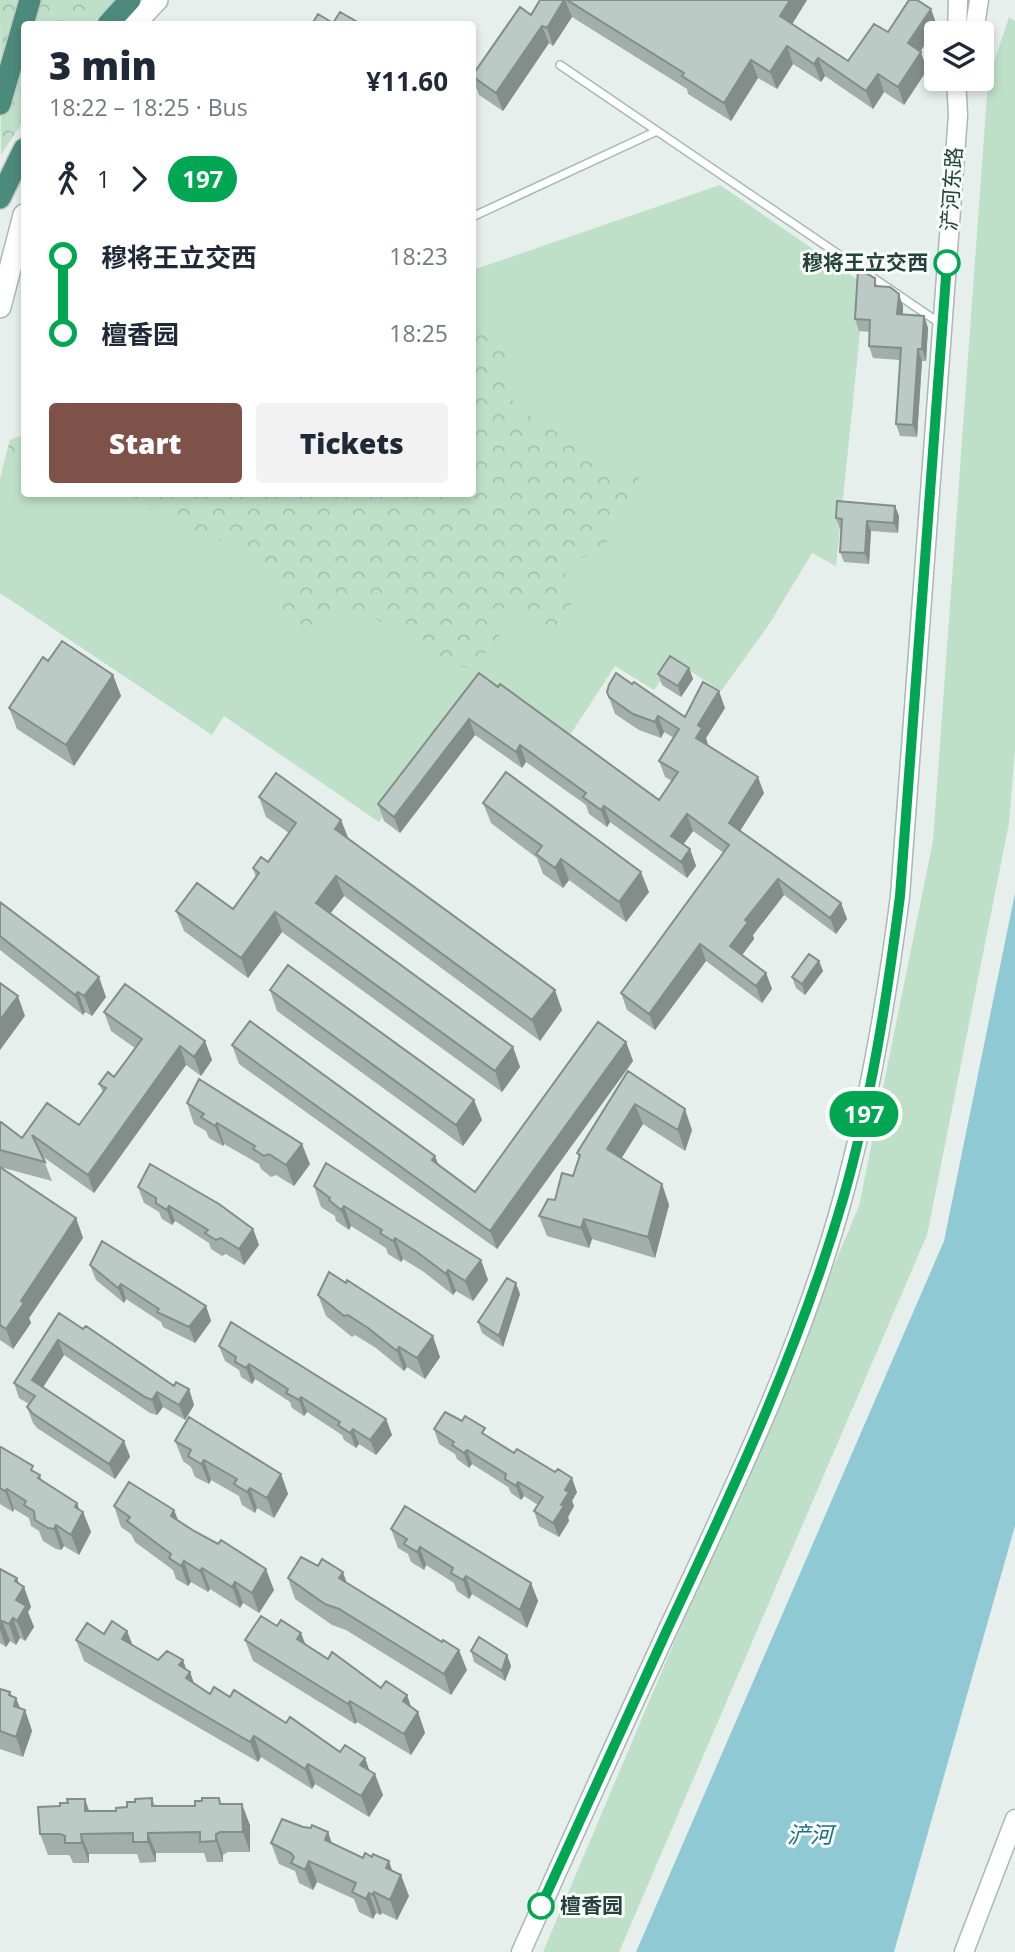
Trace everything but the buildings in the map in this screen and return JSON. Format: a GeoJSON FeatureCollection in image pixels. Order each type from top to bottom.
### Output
{"type":"FeatureCollection","features":[{"type":"Feature","properties":{"kind":"highway"},"geometry":{"type":"LineString","coordinates":[[24,21],[30,0]]}},
{"type":"Feature","properties":{"kind":"highway"},"geometry":{"type":"LineString","coordinates":[[111,21],[130,0]]}},
{"type":"Feature","properties":{"kind":"highway"},"geometry":{"type":"LineString","coordinates":[[0,104],[21,31]]}},
{"type":"Feature","properties":{"kind":"highway"},"geometry":{"type":"LineString","coordinates":[[0,198],[21,155]]}},
{"type":"Feature","properties":{"kind":"main road"},"geometry":{"type":"LineString","coordinates":[[137,21],[157,0]]}},
{"type":"Feature","properties":{"kind":"main road"},"geometry":{"type":"LineString","coordinates":[[0,307],[21,226]]}},
{"type":"Feature","properties":{"kind":"street"},"geometry":{"type":"LineString","coordinates":[[957,21],[958,0]]}},
{"type":"Feature","properties":{"kind":"street"},"geometry":{"type":"LineString","coordinates":[[976,21],[979,0]]}},
{"type":"Feature","properties":{"kind":"street","name":"浐河东路"},"geometry":{"type":"LineString","coordinates":[[521,1952],[766,1413],[811,1296],[846,1186],[874,1065],[900,896],[958,115],[957,91]]}},
{"type":"Feature","properties":{"kind":"street","name":"浐河东路"},"geometry":{"type":"LineString","coordinates":[[958,115],[964,91]]}},
{"type":"Feature","properties":{"kind":"street"},"geometry":{"type":"LineString","coordinates":[[964,1952],[1015,1819]]}},
{"type":"Feature","properties":{"kind":"lane"},"geometry":{"type":"LineString","coordinates":[[560,65],[942,324]]}},
{"type":"Feature","properties":{"kind":"lane"},"geometry":{"type":"LineString","coordinates":[[476,215],[657,131]]}},
{"type":"Feature","properties":{"kind":"green space"},"geometry":{"type":"Polygon","coordinates":[[[0,0],[114,0],[95,21],[21,21],[21,125],[1,155],[0,0]]]}},
{"type":"Feature","properties":{"kind":"green space"},"geometry":{"type":"Polygon","coordinates":[[[1009,17],[1015,21],[1015,750],[1009,823],[927,1235],[619,1952],[543,1952],[859,1206],[933,841],[987,91],[994,91],[994,63],[1009,17]]]}},
{"type":"Feature","properties":{"kind":"green space"},"geometry":{"type":"Polygon","coordinates":[[[720,185],[865,285],[836,566],[812,553],[768,626],[721,691],[675,661],[654,690],[615,666],[570,735],[485,679],[379,822],[224,716],[212,735],[0,593],[0,479],[10,440],[21,436],[21,497],[476,497],[476,269],[720,185]]]}},
{"type":"Feature","properties":{"kind":"green space"},"geometry":{"type":"Polygon","coordinates":[[[476,324],[535,361],[505,365],[514,406],[622,473],[638,470],[640,488],[603,548],[568,565],[562,584],[573,601],[556,632],[531,616],[513,618],[474,668],[438,665],[362,608],[289,633],[275,583],[238,547],[183,528],[129,497],[445,497],[472,512],[472,497],[476,497],[476,324]]]}},
{"type":"Feature","properties":{"kind":"green space"},"geometry":{"type":"Polygon","coordinates":[[[21,436],[21,477],[2,470],[10,440],[21,436]]]}},
{"type":"Feature","properties":{"kind":"water","name":"浐河"},"geometry":{"type":"Polygon","coordinates":[[[1015,893],[1015,1526],[894,1952],[636,1952],[944,1241],[1015,893]]]}},
{"type":"Feature","properties":{"kind":"bus line","name":"197"},"geometry":{"type":"LineString","coordinates":[[541,1906],[766,1413],[790,1356],[843,1199],[874,1065],[900,896],[947,263]]}},
{"type":"Feature","properties":{"kind":"place","name":"穆将王立交西"},"geometry":{"type":"Point","coordinates":[947,263]}},
{"type":"Feature","properties":{"kind":"place","name":"檀香园"},"geometry":{"type":"Point","coordinates":[541,1906]}}]}
